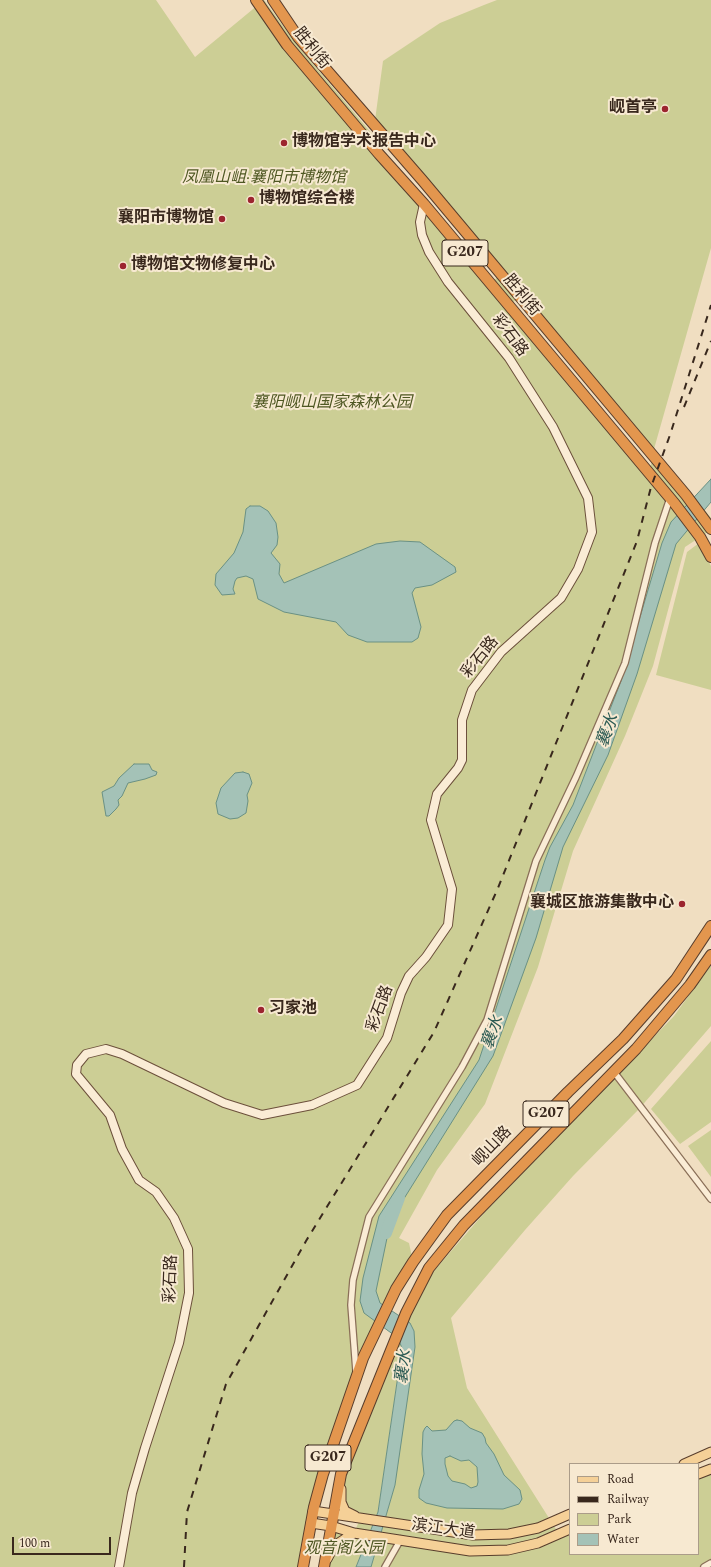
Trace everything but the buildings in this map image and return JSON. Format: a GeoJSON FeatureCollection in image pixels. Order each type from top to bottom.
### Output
{"type":"FeatureCollection","features":[{"type":"Feature","properties":{"kind":"highway","name":"胜利街"},"geometry":{"type":"LineString","coordinates":[[256,0],[287,45],[379,154],[424,204],[673,501],[700,537],[711,557]]}},
{"type":"Feature","properties":{"kind":"highway","name":"胜利街"},"geometry":{"type":"LineString","coordinates":[[273,0],[298,37],[424,181],[686,495],[710,527]]}},
{"type":"Feature","properties":{"kind":"highway","name":"岘山路"},"geometry":{"type":"LineString","coordinates":[[356,1377],[366,1352],[396,1289],[413,1262],[447,1215],[568,1092],[623,1039],[676,979],[711,926]]}},
{"type":"Feature","properties":{"kind":"highway","name":"G207"},"geometry":{"type":"LineString","coordinates":[[324,1564],[341,1474],[382,1368],[406,1313],[429,1268],[464,1225],[636,1049],[690,985],[711,954]]}},
{"type":"Feature","properties":{"kind":"highway","name":"G207"},"geometry":{"type":"LineString","coordinates":[[303,1567],[313,1511],[323,1474],[356,1377]]}},
{"type":"Feature","properties":{"kind":"main road"},"geometry":{"type":"LineString","coordinates":[[686,1463],[711,1452]]}},
{"type":"Feature","properties":{"kind":"main road"},"geometry":{"type":"LineString","coordinates":[[699,1474],[711,1468]]}},
{"type":"Feature","properties":{"kind":"main road"},"geometry":{"type":"LineString","coordinates":[[341,1474],[341,1502],[345,1510],[360,1518]]}},
{"type":"Feature","properties":{"kind":"main road","name":"滨江大道"},"geometry":{"type":"LineString","coordinates":[[313,1511],[473,1535],[509,1534],[538,1528],[569,1514]]}},
{"type":"Feature","properties":{"kind":"main road","name":"滨江大道"},"geometry":{"type":"LineString","coordinates":[[311,1523],[331,1526],[354,1533],[470,1551],[508,1550],[538,1543],[569,1529]]}},
{"type":"Feature","properties":{"kind":"main road"},"geometry":{"type":"LineString","coordinates":[[324,1564],[334,1546],[354,1533]]}},
{"type":"Feature","properties":{"kind":"street","name":"彩石路"},"geometry":{"type":"LineString","coordinates":[[119,1567],[132,1493],[179,1344],[189,1293],[188,1249],[174,1218],[156,1192],[139,1180],[122,1149],[110,1115],[76,1074],[77,1065],[86,1054],[106,1049],[122,1054],[224,1103],[262,1115],[312,1105],[357,1085],[387,1038],[401,993],[409,976],[426,957],[448,925],[452,889],[431,820],[437,794],[458,768],[462,760],[462,720],[472,690],[501,652],[562,598],[578,569],[592,532],[588,498],[553,427],[510,358],[448,282],[429,252],[422,235],[420,222],[424,204]]}},
{"type":"Feature","properties":{"kind":"street"},"geometry":{"type":"LineString","coordinates":[[356,1377],[351,1305],[353,1280],[369,1217],[462,1068],[487,1020],[536,861],[576,777],[625,663],[655,543],[673,501]]}},
{"type":"Feature","properties":{"kind":"street"},"geometry":{"type":"LineString","coordinates":[[614,1072],[711,1200]]}},
{"type":"Feature","properties":{"kind":"street"},"geometry":{"type":"LineString","coordinates":[[385,1567],[401,1540]]}},
{"type":"Feature","properties":{"kind":"street"},"geometry":{"type":"LineString","coordinates":[[704,1567],[711,1563]]}},
{"type":"Feature","properties":{"kind":"green space"},"geometry":{"type":"Polygon","coordinates":[[[0,0],[156,0],[195,57],[264,0],[297,45],[373,135],[383,61],[440,23],[484,5],[497,0],[711,0],[711,248],[652,456],[520,297],[509,305],[646,468],[646,478],[656,451],[711,518],[711,530],[685,547],[653,666],[625,736],[573,851],[538,967],[485,1104],[437,1170],[399,1238],[409,1243],[413,1262],[387,1307],[323,1474],[303,1567],[0,1567],[0,0]],[[373,136],[379,154],[491,283],[501,274],[393,145],[373,136]]]}},
{"type":"Feature","properties":{"kind":"green space"},"geometry":{"type":"Polygon","coordinates":[[[699,543],[711,566],[711,690],[656,675],[687,552],[699,543]]]}},
{"type":"Feature","properties":{"kind":"green space"},"geometry":{"type":"Polygon","coordinates":[[[711,965],[711,1026],[639,1109],[573,1176],[525,1230],[451,1318],[467,1388],[559,1534],[569,1529],[569,1555],[699,1555],[699,1474],[711,1469],[711,1567],[371,1567],[395,1485],[407,1321],[433,1272],[486,1211],[674,1016],[711,965]]]}},
{"type":"Feature","properties":{"kind":"green space"},"geometry":{"type":"Polygon","coordinates":[[[711,1041],[711,1122],[680,1144],[651,1109],[711,1041]]]}},
{"type":"Feature","properties":{"kind":"green space"},"geometry":{"type":"Polygon","coordinates":[[[711,1130],[711,1177],[688,1146],[711,1130]]]}},
{"type":"Feature","properties":{"kind":"green space","name":"观音阁公园"},"geometry":{"type":"Polygon","coordinates":[[[398,1338],[402,1348],[378,1512],[356,1567],[323,1567],[331,1526],[354,1533],[360,1519],[333,1514],[341,1474],[398,1338]]]}},
{"type":"Feature","properties":{"kind":"water","name":"襄水"},"geometry":{"type":"Polygon","coordinates":[[[711,479],[711,502],[676,544],[637,674],[608,755],[563,847],[536,938],[493,1056],[400,1205],[392,1214],[376,1291],[380,1303],[410,1323],[414,1331],[415,1347],[395,1485],[371,1567],[356,1567],[378,1512],[402,1348],[398,1338],[364,1313],[360,1301],[363,1278],[379,1216],[479,1060],[545,860],[550,847],[573,805],[621,681],[662,543],[671,522],[711,479]]]}},
{"type":"Feature","properties":{"kind":"water"},"geometry":{"type":"Polygon","coordinates":[[[250,506],[260,506],[268,511],[276,523],[278,537],[277,545],[271,553],[280,564],[279,574],[284,583],[376,544],[400,541],[420,542],[455,567],[456,572],[432,585],[415,588],[412,593],[421,627],[418,638],[412,642],[367,642],[348,635],[336,622],[284,612],[258,599],[253,579],[246,576],[237,578],[235,581],[233,589],[235,594],[222,595],[215,585],[216,574],[234,553],[243,532],[246,509],[250,506]]]}},
{"type":"Feature","properties":{"kind":"water"},"geometry":{"type":"Polygon","coordinates":[[[134,764],[149,764],[152,770],[157,772],[156,775],[128,783],[122,796],[118,800],[119,805],[109,816],[106,816],[102,792],[114,786],[119,778],[134,764]]]}},
{"type":"Feature","properties":{"kind":"water"},"geometry":{"type":"Polygon","coordinates":[[[243,772],[249,774],[252,783],[247,795],[248,801],[246,813],[238,818],[230,819],[218,814],[216,803],[221,788],[235,773],[243,772]]]}},
{"type":"Feature","properties":{"kind":"water"},"geometry":{"type":"Polygon","coordinates":[[[454,1421],[462,1421],[470,1428],[482,1433],[504,1475],[520,1490],[522,1499],[519,1504],[503,1509],[447,1508],[426,1503],[419,1498],[419,1490],[424,1474],[422,1454],[423,1432],[427,1426],[432,1431],[446,1430],[454,1421]],[[450,1456],[445,1458],[448,1476],[452,1481],[465,1484],[471,1488],[477,1486],[477,1467],[469,1460],[461,1461],[450,1456]]]}},
{"type":"Feature","properties":{"kind":"waterway","name":"襄水"},"geometry":{"type":"LineString","coordinates":[[386,1233],[399,1198]]}},
{"type":"Feature","properties":{"kind":"railway"},"geometry":{"type":"LineString","coordinates":[[184,1567],[187,1512],[226,1384],[306,1241],[434,1032],[498,888],[637,541],[651,487],[670,435],[711,305]]}},
{"type":"Feature","properties":{"kind":"railway"},"geometry":{"type":"LineString","coordinates":[[684,407],[711,341]]}},
{"type":"Feature","properties":{"kind":"place","name":"岘首亭"},"geometry":{"type":"Point","coordinates":[665,109]}},
{"type":"Feature","properties":{"kind":"place","name":"博物馆学术报告中心"},"geometry":{"type":"Point","coordinates":[284,143]}},
{"type":"Feature","properties":{"kind":"place","name":"博物馆综合楼"},"geometry":{"type":"Point","coordinates":[251,200]}},
{"type":"Feature","properties":{"kind":"place","name":"襄阳市博物馆"},"geometry":{"type":"Point","coordinates":[222,219]}},
{"type":"Feature","properties":{"kind":"place","name":"博物馆文物修复中心"},"geometry":{"type":"Point","coordinates":[123,266]}},
{"type":"Feature","properties":{"kind":"place","name":"襄城区旅游集散中心"},"geometry":{"type":"Point","coordinates":[682,904]}},
{"type":"Feature","properties":{"kind":"place","name":"习家池"},"geometry":{"type":"Point","coordinates":[261,1010]}},
{"type":"Feature","properties":{"kind":"park label","name":"凤凰山岨·襄阳市博物馆"},"geometry":{"type":"Point","coordinates":[264,179]}},
{"type":"Feature","properties":{"kind":"park label","name":"襄阳岘山国家森林公园"},"geometry":{"type":"Point","coordinates":[332,404]}}]}
